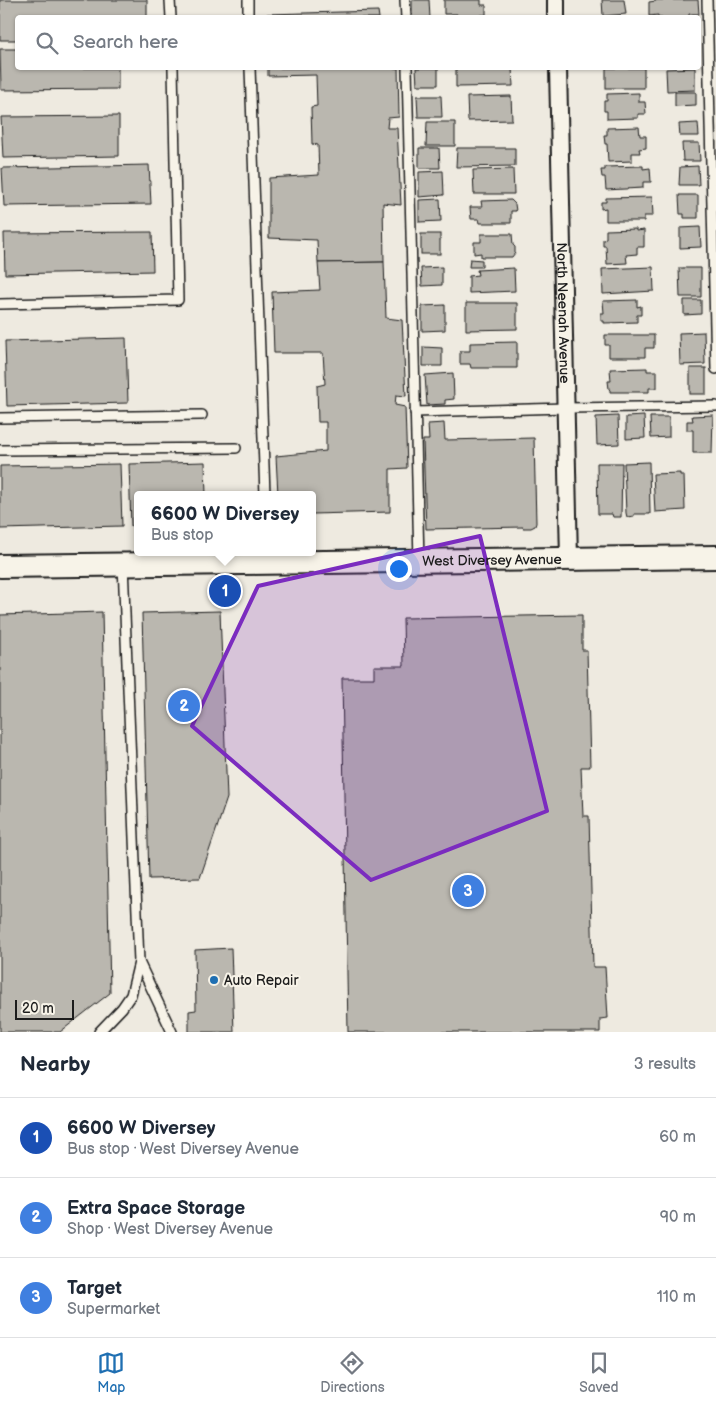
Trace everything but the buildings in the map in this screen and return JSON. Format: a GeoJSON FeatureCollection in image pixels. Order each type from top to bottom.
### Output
{"type":"FeatureCollection","features":[{"type":"Feature","properties":{"kind":"main road","name":"West Diversey Avenue"},"geometry":{"type":"LineString","coordinates":[[0,566],[123,564],[267,557],[419,561],[716,557]]}},
{"type":"Feature","properties":{"kind":"street"},"geometry":{"type":"LineString","coordinates":[[556,0],[556,15]]}},
{"type":"Feature","properties":{"kind":"street","name":"North Neenah Avenue"},"geometry":{"type":"LineString","coordinates":[[558,70],[569,559]]}},
{"type":"Feature","properties":{"kind":"lane"},"geometry":{"type":"LineString","coordinates":[[170,0],[171,15]]}},
{"type":"Feature","properties":{"kind":"lane"},"geometry":{"type":"LineString","coordinates":[[248,0],[248,15]]}},
{"type":"Feature","properties":{"kind":"lane"},"geometry":{"type":"LineString","coordinates":[[405,0],[406,15]]}},
{"type":"Feature","properties":{"kind":"lane"},"geometry":{"type":"LineString","coordinates":[[707,0],[716,369]]}},
{"type":"Feature","properties":{"kind":"lane"},"geometry":{"type":"LineString","coordinates":[[0,304],[178,300],[173,70]]}},
{"type":"Feature","properties":{"kind":"lane"},"geometry":{"type":"LineString","coordinates":[[250,70],[265,491]]}},
{"type":"Feature","properties":{"kind":"lane"},"geometry":{"type":"LineString","coordinates":[[407,70],[419,561]]}},
{"type":"Feature","properties":{"kind":"lane"},"geometry":{"type":"LineString","coordinates":[[415,412],[716,406]]}},
{"type":"Feature","properties":{"kind":"lane"},"geometry":{"type":"LineString","coordinates":[[0,418],[202,415]]}},
{"type":"Feature","properties":{"kind":"lane"},"geometry":{"type":"LineString","coordinates":[[0,450],[236,448]]}},
{"type":"Feature","properties":{"kind":"lane"},"geometry":{"type":"LineString","coordinates":[[99,1032],[122,1008],[131,995],[138,962],[123,564]]}},
{"type":"Feature","properties":{"kind":"lane"},"geometry":{"type":"LineString","coordinates":[[138,962],[172,1032]]}},
{"type":"Feature","properties":{"kind":"highlighted area"},"geometry":{"type":"Polygon","coordinates":[[[480,536],[547,811],[371,880],[192,726],[258,586],[480,536]]]}},
{"type":"Feature","properties":{"kind":"place","name":"6600 W Diversey"},"geometry":{"type":"Point","coordinates":[225,591]}},
{"type":"Feature","properties":{"kind":"place","name":"Extra Space Storage"},"geometry":{"type":"Point","coordinates":[184,706]}},
{"type":"Feature","properties":{"kind":"place","name":"Target"},"geometry":{"type":"Point","coordinates":[468,891]}},
{"type":"Feature","properties":{"kind":"place","name":"Auto Repair"},"geometry":{"type":"Point","coordinates":[214,980]}}]}
